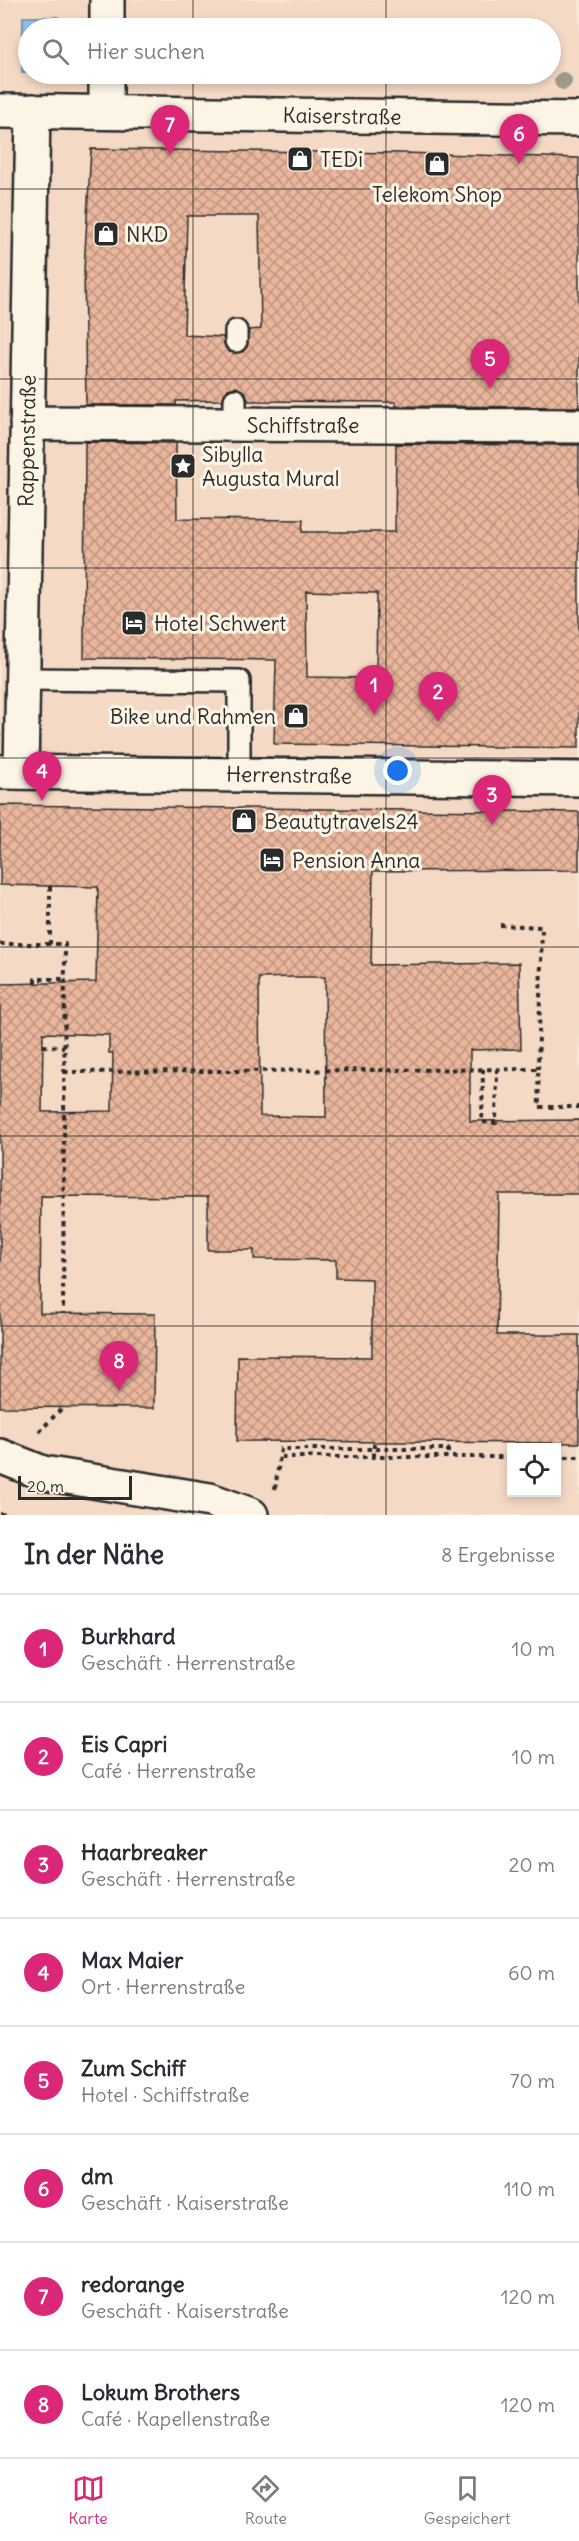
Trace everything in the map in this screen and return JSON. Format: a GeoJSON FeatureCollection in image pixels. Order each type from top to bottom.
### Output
{"type":"FeatureCollection","features":[{"type":"Feature","properties":{"kind":"street"},"geometry":{"type":"LineString","coordinates":[[107,0],[107,18]]}},
{"type":"Feature","properties":{"kind":"street"},"geometry":{"type":"LineString","coordinates":[[106,84],[106,112]]}},
{"type":"Feature","properties":{"kind":"street","name":"Kaiserstraße"},"geometry":{"type":"LineString","coordinates":[[0,111],[579,120]]}},
{"type":"Feature","properties":{"kind":"street","name":"Rappenstraße"},"geometry":{"type":"LineString","coordinates":[[10,772],[23,679],[33,111]]}},
{"type":"Feature","properties":{"kind":"street","name":"Schiffstraße"},"geometry":{"type":"LineString","coordinates":[[27,423],[235,412],[579,426]]}},
{"type":"Feature","properties":{"kind":"street","name":"Herrenstraße"},"geometry":{"type":"LineString","coordinates":[[10,772],[579,779]]}},
{"type":"Feature","properties":{"kind":"street"},"geometry":{"type":"LineString","coordinates":[[0,1456],[43,1473],[210,1500],[251,1515]]}},
{"type":"Feature","properties":{"kind":"lane"},"geometry":{"type":"LineString","coordinates":[[23,679],[239,681],[239,775]]}},
{"type":"Feature","properties":{"kind":"path"},"geometry":{"type":"LineString","coordinates":[[50,886],[50,944]]}},
{"type":"Feature","properties":{"kind":"path"},"geometry":{"type":"LineString","coordinates":[[500,925],[542,927],[539,1107],[579,1107]]}},
{"type":"Feature","properties":{"kind":"path"},"geometry":{"type":"LineString","coordinates":[[0,944],[65,944],[63,1314]]}},
{"type":"Feature","properties":{"kind":"path"},"geometry":{"type":"LineString","coordinates":[[35,983],[35,979],[66,979]]}},
{"type":"Feature","properties":{"kind":"path"},"geometry":{"type":"LineString","coordinates":[[43,1046],[64,1047]]}},
{"type":"Feature","properties":{"kind":"path"},"geometry":{"type":"LineString","coordinates":[[483,1069],[482,1122],[496,1123],[497,1069]]}},
{"type":"Feature","properties":{"kind":"path"},"geometry":{"type":"LineString","coordinates":[[64,1072],[538,1069]]}},
{"type":"Feature","properties":{"kind":"path"},"geometry":{"type":"LineString","coordinates":[[374,1442],[374,1457]]}},
{"type":"Feature","properties":{"kind":"path"},"geometry":{"type":"LineString","coordinates":[[448,1457],[448,1449],[282,1449],[281,1457],[374,1457],[448,1457],[507,1457]]}},
{"type":"Feature","properties":{"kind":"path"},"geometry":{"type":"LineString","coordinates":[[561,1457],[579,1457]]}},
{"type":"Feature","properties":{"kind":"path"},"geometry":{"type":"LineString","coordinates":[[0,1514],[8,1515]]}},
{"type":"Feature","properties":{"kind":"shaded area"},"geometry":{"type":"Polygon","coordinates":[[[0,0],[579,0],[579,1515],[0,1515],[0,0]]]}},
{"type":"Feature","properties":{"kind":"water"},"geometry":{"type":"Polygon","coordinates":[[[23,17],[58,17],[58,18],[23,17]]]}},
{"type":"Feature","properties":{"kind":"building"},"geometry":{"type":"Polygon","coordinates":[[[91,149],[579,158],[579,407],[396,406],[396,402],[248,401],[246,393],[236,387],[228,389],[222,400],[176,401],[176,405],[86,405],[84,269],[91,149]],[[187,216],[184,335],[223,337],[225,347],[229,352],[242,352],[247,347],[249,330],[261,329],[259,216],[187,216]]]}},
{"type":"Feature","properties":{"kind":"building"},"geometry":{"type":"Polygon","coordinates":[[[85,442],[176,443],[177,519],[303,520],[302,532],[395,532],[396,444],[579,445],[579,748],[274,744],[276,660],[84,658],[85,442]],[[306,591],[307,677],[376,678],[377,593],[306,591]]]}},
{"type":"Feature","properties":{"kind":"building"},"geometry":{"type":"Polygon","coordinates":[[[0,805],[579,812],[579,870],[373,871],[371,965],[519,963],[521,1049],[470,1050],[470,1121],[579,1120],[579,1194],[499,1194],[497,1335],[579,1335],[579,1443],[237,1441],[238,1356],[372,1357],[372,1279],[336,1278],[336,1260],[254,1259],[254,1250],[208,1250],[208,1197],[41,1196],[40,1313],[155,1314],[154,1408],[0,1407],[0,984],[96,982],[98,887],[0,885],[0,805]],[[325,977],[259,978],[260,1116],[326,1117],[325,977]],[[43,1033],[42,1112],[112,1111],[113,1053],[109,1053],[109,1035],[43,1033]]]}},
{"type":"Feature","properties":{"kind":"place","name":"redorange"},"geometry":{"type":"Point","coordinates":[170,155]}},
{"type":"Feature","properties":{"kind":"place","name":"TEDi"},"geometry":{"type":"Point","coordinates":[300,159]}},
{"type":"Feature","properties":{"kind":"place","name":"Telekom Shop"},"geometry":{"type":"Point","coordinates":[437,164]}},
{"type":"Feature","properties":{"kind":"place","name":"dm"},"geometry":{"type":"Point","coordinates":[519,164]}},
{"type":"Feature","properties":{"kind":"place","name":"NKD"},"geometry":{"type":"Point","coordinates":[106,234]}},
{"type":"Feature","properties":{"kind":"place","name":"Zum Schiff"},"geometry":{"type":"Point","coordinates":[490,389]}},
{"type":"Feature","properties":{"kind":"place","name":"Sibylla Augusta Mural"},"geometry":{"type":"Point","coordinates":[183,466]}},
{"type":"Feature","properties":{"kind":"place","name":"Hotel Schwert"},"geometry":{"type":"Point","coordinates":[134,623]}},
{"type":"Feature","properties":{"kind":"place","name":"Burkhard"},"geometry":{"type":"Point","coordinates":[374,715]}},
{"type":"Feature","properties":{"kind":"place","name":"Bike und Rahmen"},"geometry":{"type":"Point","coordinates":[296,716]}},
{"type":"Feature","properties":{"kind":"place","name":"Eis Capri"},"geometry":{"type":"Point","coordinates":[438,722]}},
{"type":"Feature","properties":{"kind":"place","name":"Max Maier"},"geometry":{"type":"Point","coordinates":[42,801]}},
{"type":"Feature","properties":{"kind":"place","name":"Beautytravels24"},"geometry":{"type":"Point","coordinates":[244,821]}},
{"type":"Feature","properties":{"kind":"place","name":"Haarbreaker"},"geometry":{"type":"Point","coordinates":[492,825]}},
{"type":"Feature","properties":{"kind":"place","name":"Pension Anna"},"geometry":{"type":"Point","coordinates":[272,860]}},
{"type":"Feature","properties":{"kind":"place","name":"Lokum Brothers"},"geometry":{"type":"Point","coordinates":[119,1391]}}]}
